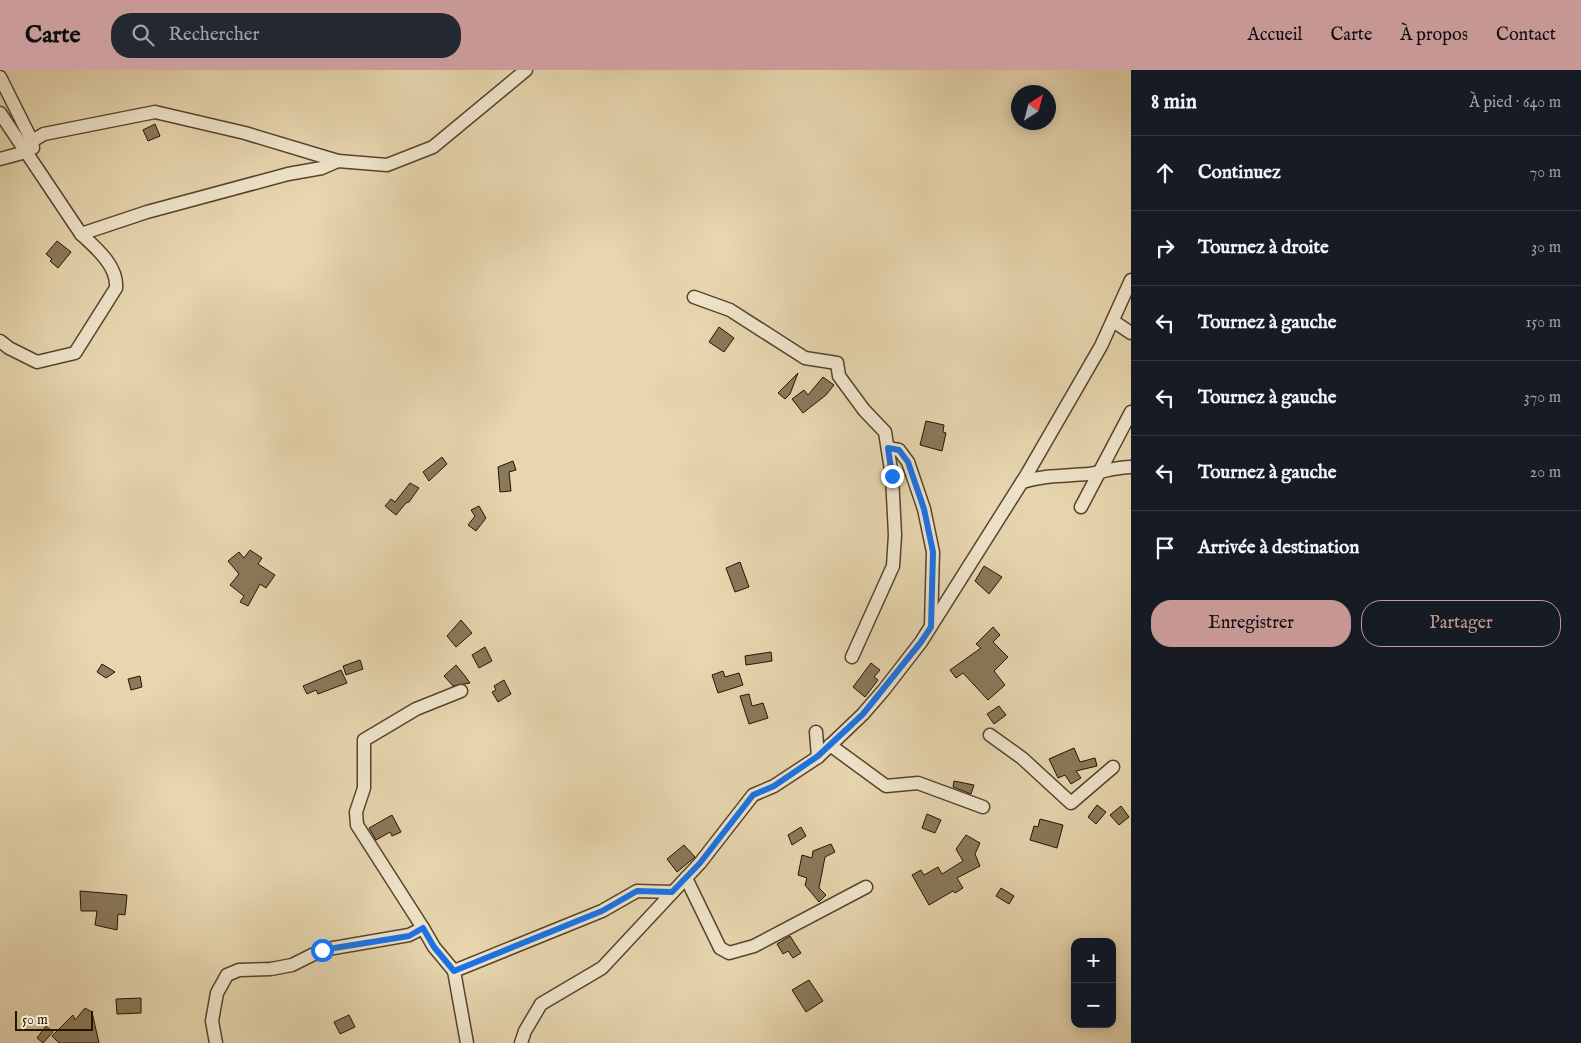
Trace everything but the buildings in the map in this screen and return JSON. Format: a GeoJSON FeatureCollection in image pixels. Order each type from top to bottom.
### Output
{"type":"FeatureCollection","features":[{"type":"Feature","properties":{"kind":"street"},"geometry":{"type":"LineString","coordinates":[[0,159],[29,147],[44,134],[155,112],[244,134],[338,161],[387,165],[433,147],[526,70]]}},
{"type":"Feature","properties":{"kind":"street"},"geometry":{"type":"LineString","coordinates":[[0,77],[35,166],[81,234],[108,263],[117,280],[116,288],[75,353],[37,362],[9,348],[0,341]]}},
{"type":"Feature","properties":{"kind":"street"},"geometry":{"type":"LineString","coordinates":[[0,113],[29,147]]}},
{"type":"Feature","properties":{"kind":"street"},"geometry":{"type":"LineString","coordinates":[[81,234],[147,212],[288,174],[322,168],[338,161]]}},
{"type":"Feature","properties":{"kind":"street"},"geometry":{"type":"LineString","coordinates":[[521,1043],[525,1031],[541,1004],[602,968],[686,878],[753,795],[774,786],[818,756],[883,691],[931,627],[1022,482],[1113,321],[1131,280]]}},
{"type":"Feature","properties":{"kind":"street"},"geometry":{"type":"LineString","coordinates":[[694,296],[730,310],[805,358],[837,363],[839,376],[864,410],[885,432],[895,535],[893,566],[852,657]]}},
{"type":"Feature","properties":{"kind":"street"},"geometry":{"type":"LineString","coordinates":[[1113,321],[1131,333]]}},
{"type":"Feature","properties":{"kind":"street"},"geometry":{"type":"LineString","coordinates":[[1081,507],[1102,471],[1131,412]]}},
{"type":"Feature","properties":{"kind":"street"},"geometry":{"type":"LineString","coordinates":[[888,448],[899,450],[908,462],[924,509],[933,552],[931,627]]}},
{"type":"Feature","properties":{"kind":"street"},"geometry":{"type":"LineString","coordinates":[[1022,482],[1040,477],[1131,467]]}},
{"type":"Feature","properties":{"kind":"street"},"geometry":{"type":"LineString","coordinates":[[461,691],[416,709],[364,740],[364,788],[356,812],[357,825],[434,947],[454,971],[467,1043]]}},
{"type":"Feature","properties":{"kind":"street"},"geometry":{"type":"LineString","coordinates":[[816,732],[818,756]]}},
{"type":"Feature","properties":{"kind":"street"},"geometry":{"type":"LineString","coordinates":[[990,735],[1022,758],[1071,803],[1113,767]]}},
{"type":"Feature","properties":{"kind":"street"},"geometry":{"type":"LineString","coordinates":[[830,745],[886,786],[918,782],[984,807]]}},
{"type":"Feature","properties":{"kind":"street"},"geometry":{"type":"LineString","coordinates":[[686,878],[720,948],[729,953],[754,946],[866,887]]}},
{"type":"Feature","properties":{"kind":"street"},"geometry":{"type":"LineString","coordinates":[[454,971],[602,911],[637,891],[672,892]]}},
{"type":"Feature","properties":{"kind":"street"},"geometry":{"type":"LineString","coordinates":[[216,1043],[212,1021],[217,993],[227,975],[239,970],[271,969],[292,965],[322,950],[409,936],[423,928]]}},
{"type":"Feature","properties":{"kind":"route"},"geometry":{"type":"LineString","coordinates":[[322,950],[409,936],[423,928],[434,947],[454,971],[602,911],[637,891],[672,892],[700,863],[753,795],[774,786],[818,756],[863,714],[883,691],[931,627],[934,584],[933,552],[924,509],[908,462],[899,450],[888,448],[892,476]]}}]}
